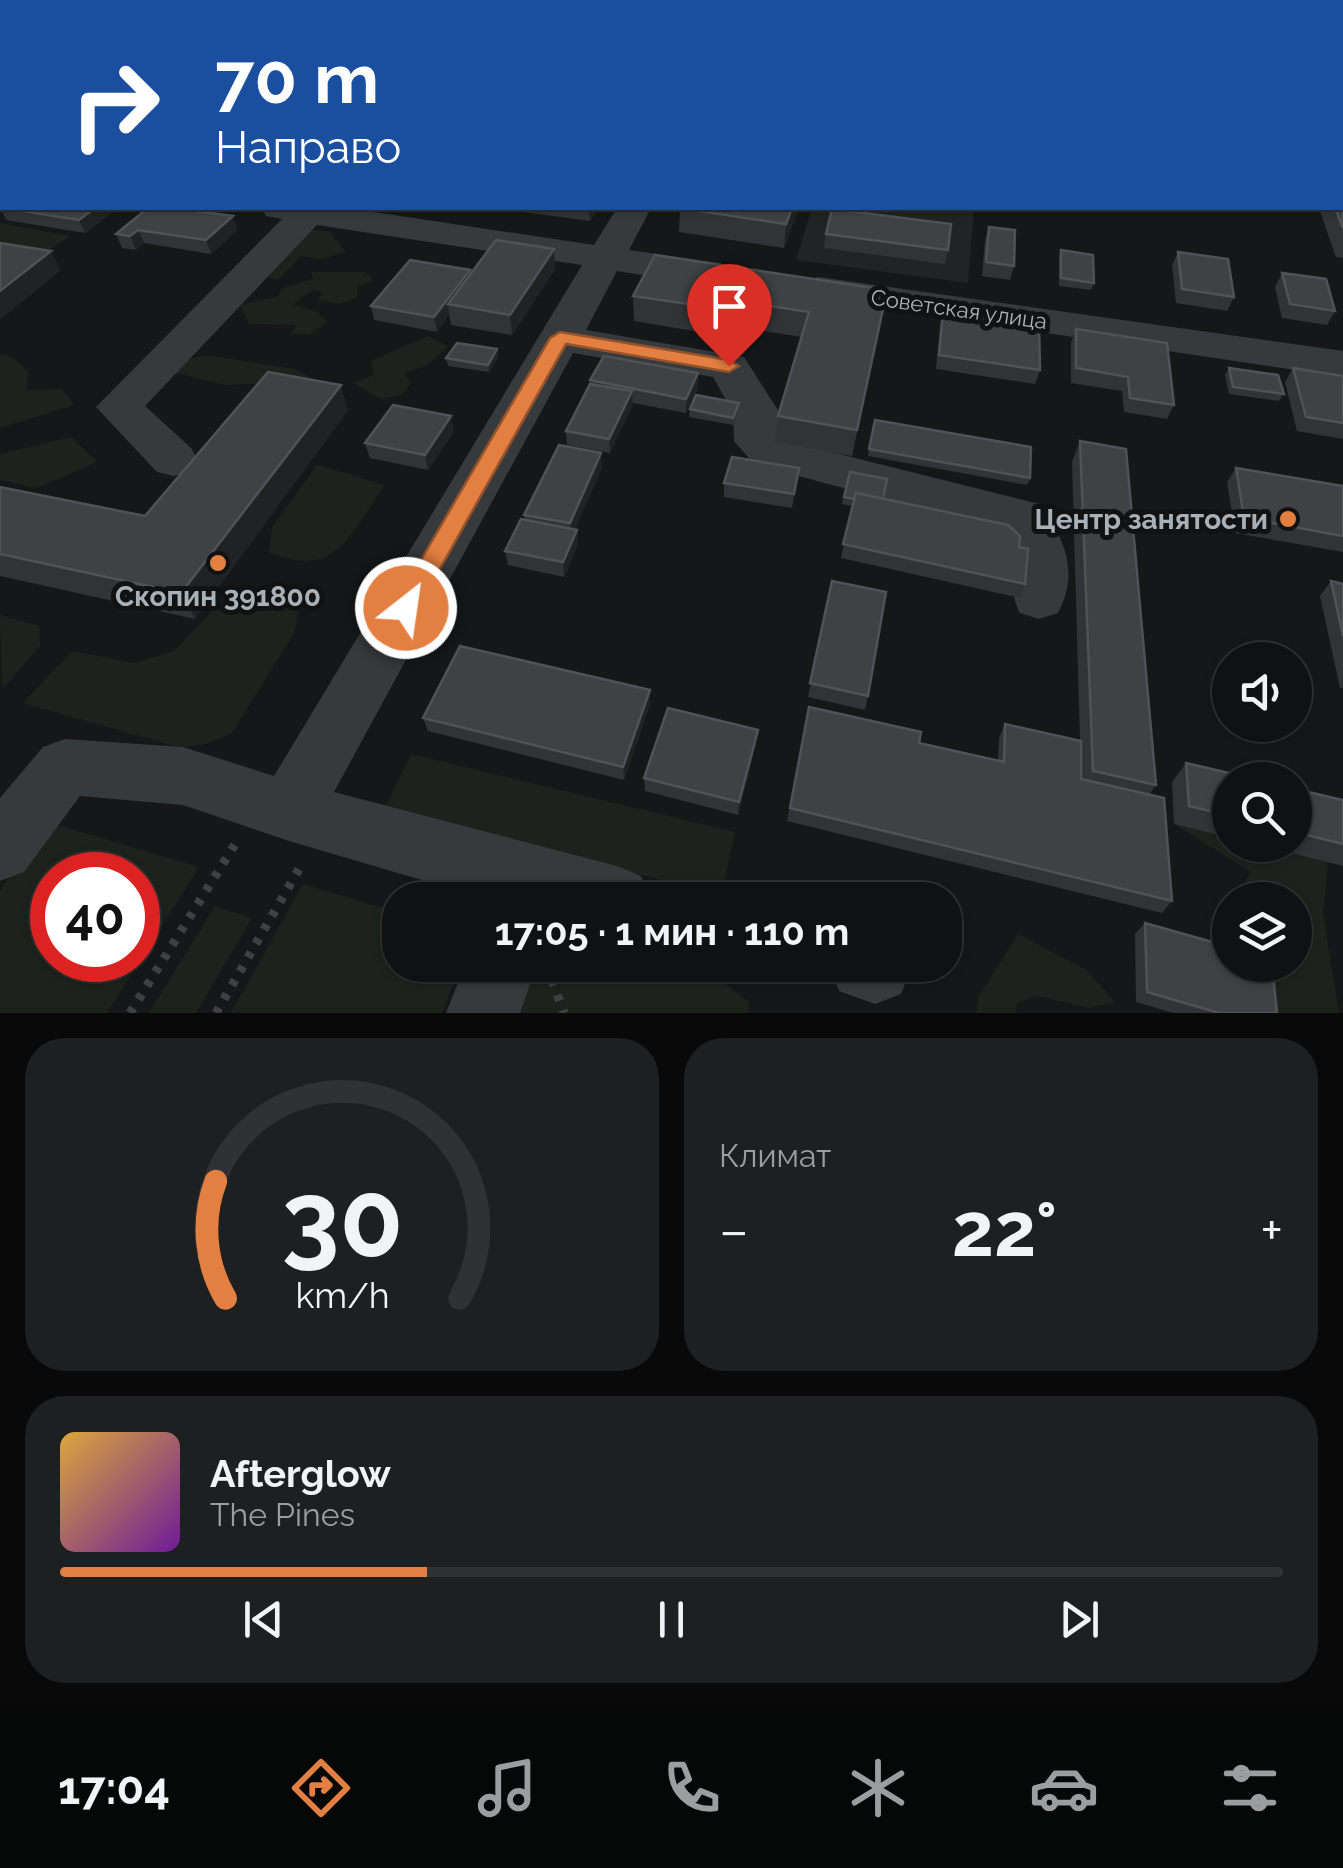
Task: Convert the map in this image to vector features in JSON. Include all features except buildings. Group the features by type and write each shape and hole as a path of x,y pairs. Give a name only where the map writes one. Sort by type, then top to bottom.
{"street":[{"path":"174,460 119,407 294,210"},
{"name":"Советская улица","path":"294,210 606,259 1343,364"},
{"path":"292,812 633,210"},
{"path":"560,338 729,366 756,412 757,441 771,453 1021,517 1040,543 1039,598"},
{"path":"0,849 65,767 183,776 507,882"},
{"path":"483,1013 495,982"}],"path":[{"path":"130,1013 292,812"},
{"path":"216,1013 292,812"},
{"path":"553,982 564,1013"}],"shaded area":[{"path":"811,210 974,210 968,283 796,260"},
{"path":"0,223 70,236 35,260 0,255"},
{"path":"313,230 329,231 346,252 321,259 301,256 278,280 267,277 290,247"},
{"path":"311,272 365,272 374,280 357,287 357,298 339,304 317,299 323,293 313,290 293,304 317,312 327,322 310,334 290,334 296,325 249,324 240,305 279,296 280,289 313,279"},
{"path":"428,336 448,347 426,366 404,373 411,383 402,395 381,399 353,383 374,375 371,361"},
{"path":"0,354 12,357 29,372 26,390 62,389 74,405 0,428"},
{"path":"206,355 295,369 317,382 226,385 175,373 180,361"},
{"path":"71,437 97,462 37,488 0,480 0,454"},
{"path":"317,465 385,485 351,535 327,556 311,561 269,552 272,527"},
{"path":"235,588 300,603 294,633 232,733 207,744 178,747 23,703 72,651 135,663 174,651"},
{"path":"0,615 39,626 40,646 2,689"},
{"path":"411,754 735,832 724,882 669,882 384,810"},
{"path":"51,823 149,852 30,852 30,982 127,982 107,1013 0,1013 0,890"},
{"path":"1174,824 1212,834 1212,848"},
{"path":"160,855 199,867 160,929"},
{"path":"1312,858 1328,862 1323,913 1339,1013 1263,1013 1258,982 1312,982 1312,882 1245,882 1251,872 1235,862 1312,862"},
{"path":"303,884 382,908 382,982 454,982 442,1013 231,1013"},
{"path":"215,906 252,918 196,1013 149,1013"},
{"path":"1018,934 1086,970 1115,1002 1089,1008 1038,996 1017,1003 1016,1013 976,1013 979,996"},
{"path":"520,982 723,982 749,1002 748,1013 506,1013"}],"place":[{"name":"Центр занятости","path":"1288,519"},
{"name":"Скопин 391800","path":"218,563"}],"route":[{"path":"406,608 560,338 729,366"}]}
